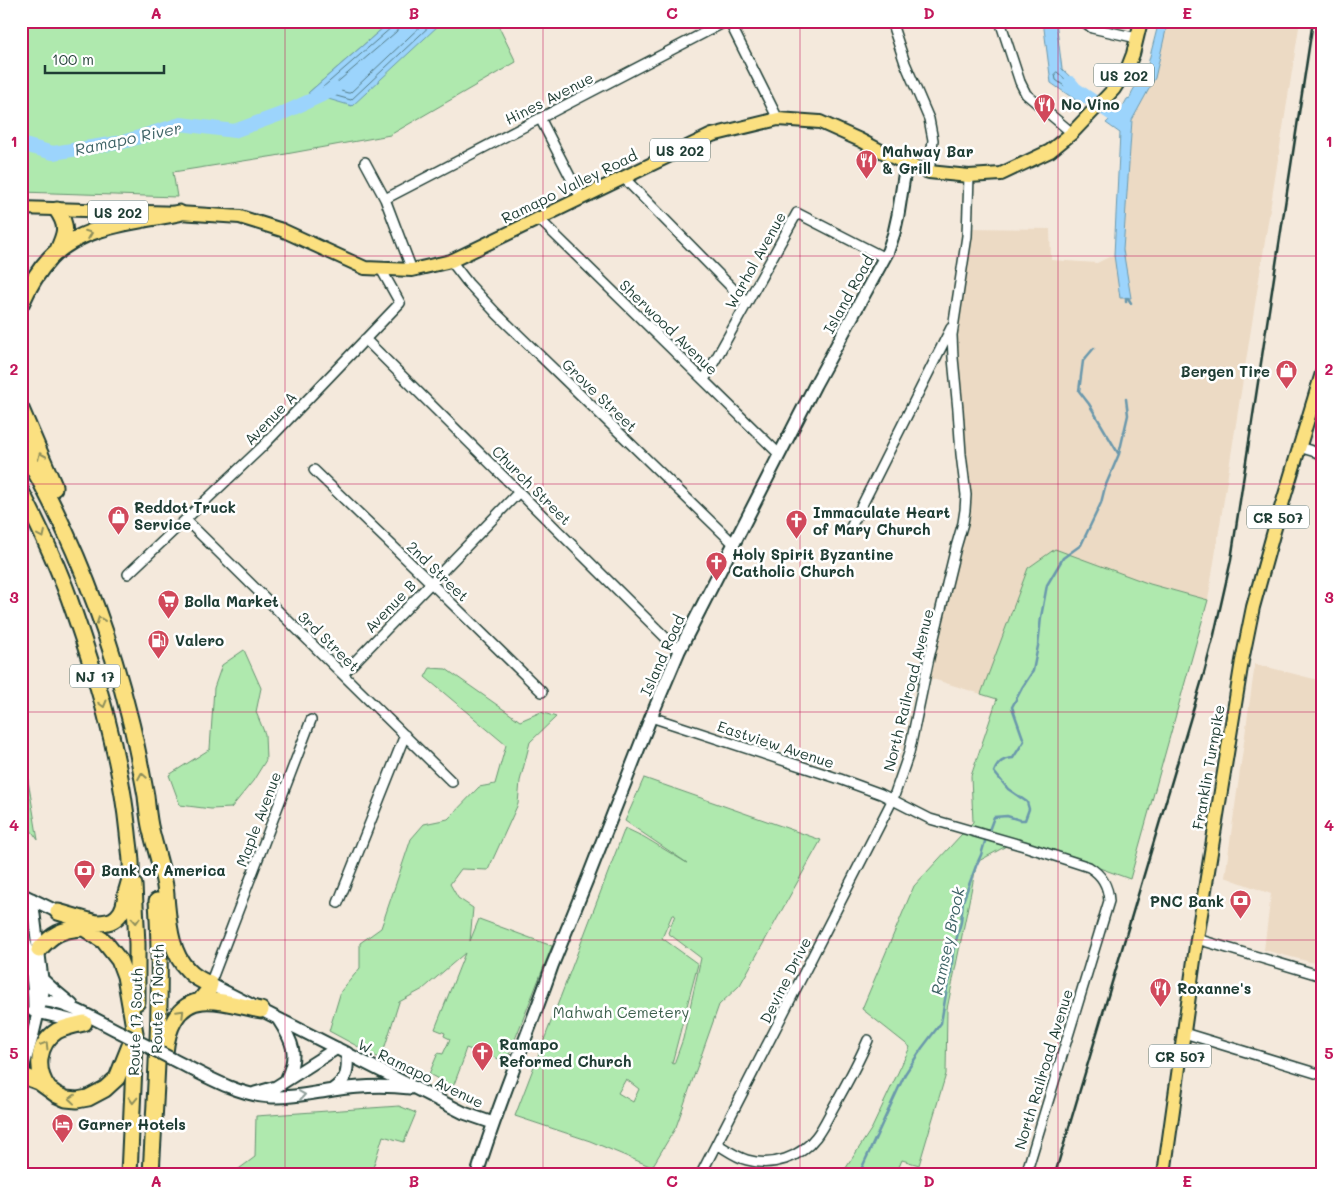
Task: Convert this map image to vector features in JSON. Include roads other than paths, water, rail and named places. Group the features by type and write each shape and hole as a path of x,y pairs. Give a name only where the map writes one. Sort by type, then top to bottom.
{"highway":[{"path":"57,210 62,217 66,231 57,252"},
{"path":"21,304 49,259 74,240 108,227 180,213"},
{"path":"21,409 54,486 52,502"},
{"name":"NJ 17","path":"21,446 52,502 83,574 105,633 129,714 138,754 149,824"},
{"name":"NJ 17","path":"21,491 60,576 96,677 122,788 131,871"},
{"path":"149,824 165,883 169,923 177,953 187,970 210,984 208,991 200,1001"},
{"name":"Route 17 North","path":"149,824 158,915 159,968 151,1174"},
{"path":"58,912 96,923 113,920 123,909 131,871"},
{"name":"Route 17 South","path":"129,1174 137,944 134,887 131,871"},
{"path":"21,1075 34,1079 61,1097 71,1100 88,1098 100,1093 117,1078 135,1033 125,976 119,960 104,941 58,912"},
{"path":"39,950 56,933 82,928"},
{"path":"152,1143 164,1083 168,1034 174,1020 181,1011 200,1001 218,1002 261,1010"},
{"path":"48,1088 42,1079 40,1069 39,1058 44,1044 58,1031 89,1021"}],"main road":[{"name":"Ramapo Valley Road","path":"21,208 180,213 240,217 282,230 365,268 412,270 451,261 712,135 778,119 820,122 906,164 929,172 969,176 1001,174 1050,151 1072,133 1114,90 1128,67 1141,21"},
{"name":"Franklin Turnpike","path":"1164,1174 1197,939 1242,661 1253,606 1266,559 1322,373"}],"street":[{"name":"Hines Avenue","path":"385,199 728,21"},
{"path":"728,21 778,119"},
{"path":"891,21 905,63 929,119 933,140 929,172"},
{"path":"1000,21 1020,82 1026,94 1072,133"},
{"path":"1083,21 1092,28 1137,38"},
{"path":"540,118 581,198"},
{"path":"365,162 385,199 412,270"},
{"name":"Island Road","path":"477,1174 500,1102 538,1008 552,966 679,651 815,385 885,258 894,234 906,164"},
{"name":"North Railroad Avenue","path":"969,176 967,236 952,335 960,446 966,495 965,510 929,658 909,753 903,774 892,799 930,819 1024,846 1089,868 1101,877 1106,884 1109,901 1026,1174"},
{"path":"624,178 746,303"},
{"name":"Warhol Avenue","path":"704,380 797,213 885,258"},
{"name":"Sherwood Avenue","path":"539,219 779,454"},
{"name":"Grove Street","path":"451,261 468,284 491,308 734,544"},
{"name":"Avenue A","path":"128,574 260,448 400,303 382,269"},
{"path":"849,531 954,321"},
{"name":"Church Street","path":"365,339 679,651"},
{"path":"1299,446 1322,454"},
{"name":"2nd Street","path":"314,470 542,692"},
{"name":"Avenue B","path":"342,674 519,492"},
{"name":"3rd Street","path":"186,520 452,782"},
{"name":"Eastview Avenue","path":"651,717 840,779 892,799"},
{"name":"Maple Avenue","path":"210,984 311,720"},
{"path":"338,903 405,735"},
{"name":"Devine Drive","path":"701,1174 892,799"},
{"path":"21,894 58,912"},
{"path":"21,1075 33,1034 37,1005 43,992 32,899"},
{"path":"21,927 31,963 37,1005"},
{"path":"1197,939 1322,976"},
{"path":"42,979 89,1021"},
{"name":"W. Ramapo Avenue","path":"210,984 470,1116 493,1123"},
{"path":"37,1005 120,1032 231,1088 254,1094 279,1098 332,1090 380,1086 398,1086 419,1090"},
{"path":"277,1018 288,1036 294,1051 292,1067 286,1081"},
{"path":"1184,1033 1322,1075"},
{"path":"717,1144 737,1156 761,1162 782,1160 801,1152 818,1134 852,1074 868,1040"},
{"path":"254,1094 270,1089 342,1051 348,1067 346,1075 339,1085 332,1090"}],"water":[{"path":"391,21 445,21 352,106 308,93"},
{"path":"1043,21 1056,21 1062,69 1086,92 1077,101 1051,83"},
{"path":"1159,21 1168,21 1155,78 1132,120 1123,250 1131,298 1120,298 1114,255 1120,133 1106,123 1130,98 1148,64"}],"waterway":[{"path":"1070,83 1075,89 1121,120 1127,112"},
{"name":"Ramapo River","path":"21,144 53,153 123,142 181,124 234,131 281,114 335,88"},
{"name":"Ramsey Brook","path":"1128,298 1131,303"},
{"path":"1094,348 1083,361 1079,391 1089,404 1118,453"},
{"name":"Ramsey Brook","path":"988,833 994,817 1007,816 1025,820 1029,809 1027,802 1008,789 994,772 1001,762 1013,758 1024,741 1012,707 1033,671 1047,585 1063,558 1081,545 1101,503 1105,487 1119,454 1128,415 1126,399"},
{"name":"Ramsey Brook","path":"859,1174 905,1074 941,1023 951,975 953,952 961,922 963,901 986,838"}],"railway":[{"path":"1055,1174 1204,673 1231,560 1313,21"}],"place":[{"name":"No Vino","path":"1045,123"},
{"name":"Mahway Bar & Grill","path":"866,179"},
{"name":"Bergen Tire","path":"1286,390"},
{"name":"Reddot Truck Service","path":"118,535"},
{"name":"Immaculate Heart of Mary Church","path":"797,540"},
{"name":"Holy Spirit Byzantine Catholic Church","path":"716,582"},
{"name":"Bolla Market","path":"168,620"},
{"name":"Valero","path":"159,659"},
{"name":"Bank of America","path":"85,889"},
{"name":"PNC Bank","path":"1240,920"},
{"name":"Roxanne's","path":"1161,1007"},
{"name":"Ramapo Reformed Church","path":"483,1072"},
{"name":"Garner Hotels","path":"62,1143"}],"park label":[{"name":"Mahwah Cemetery","path":"621,1012"}]}
